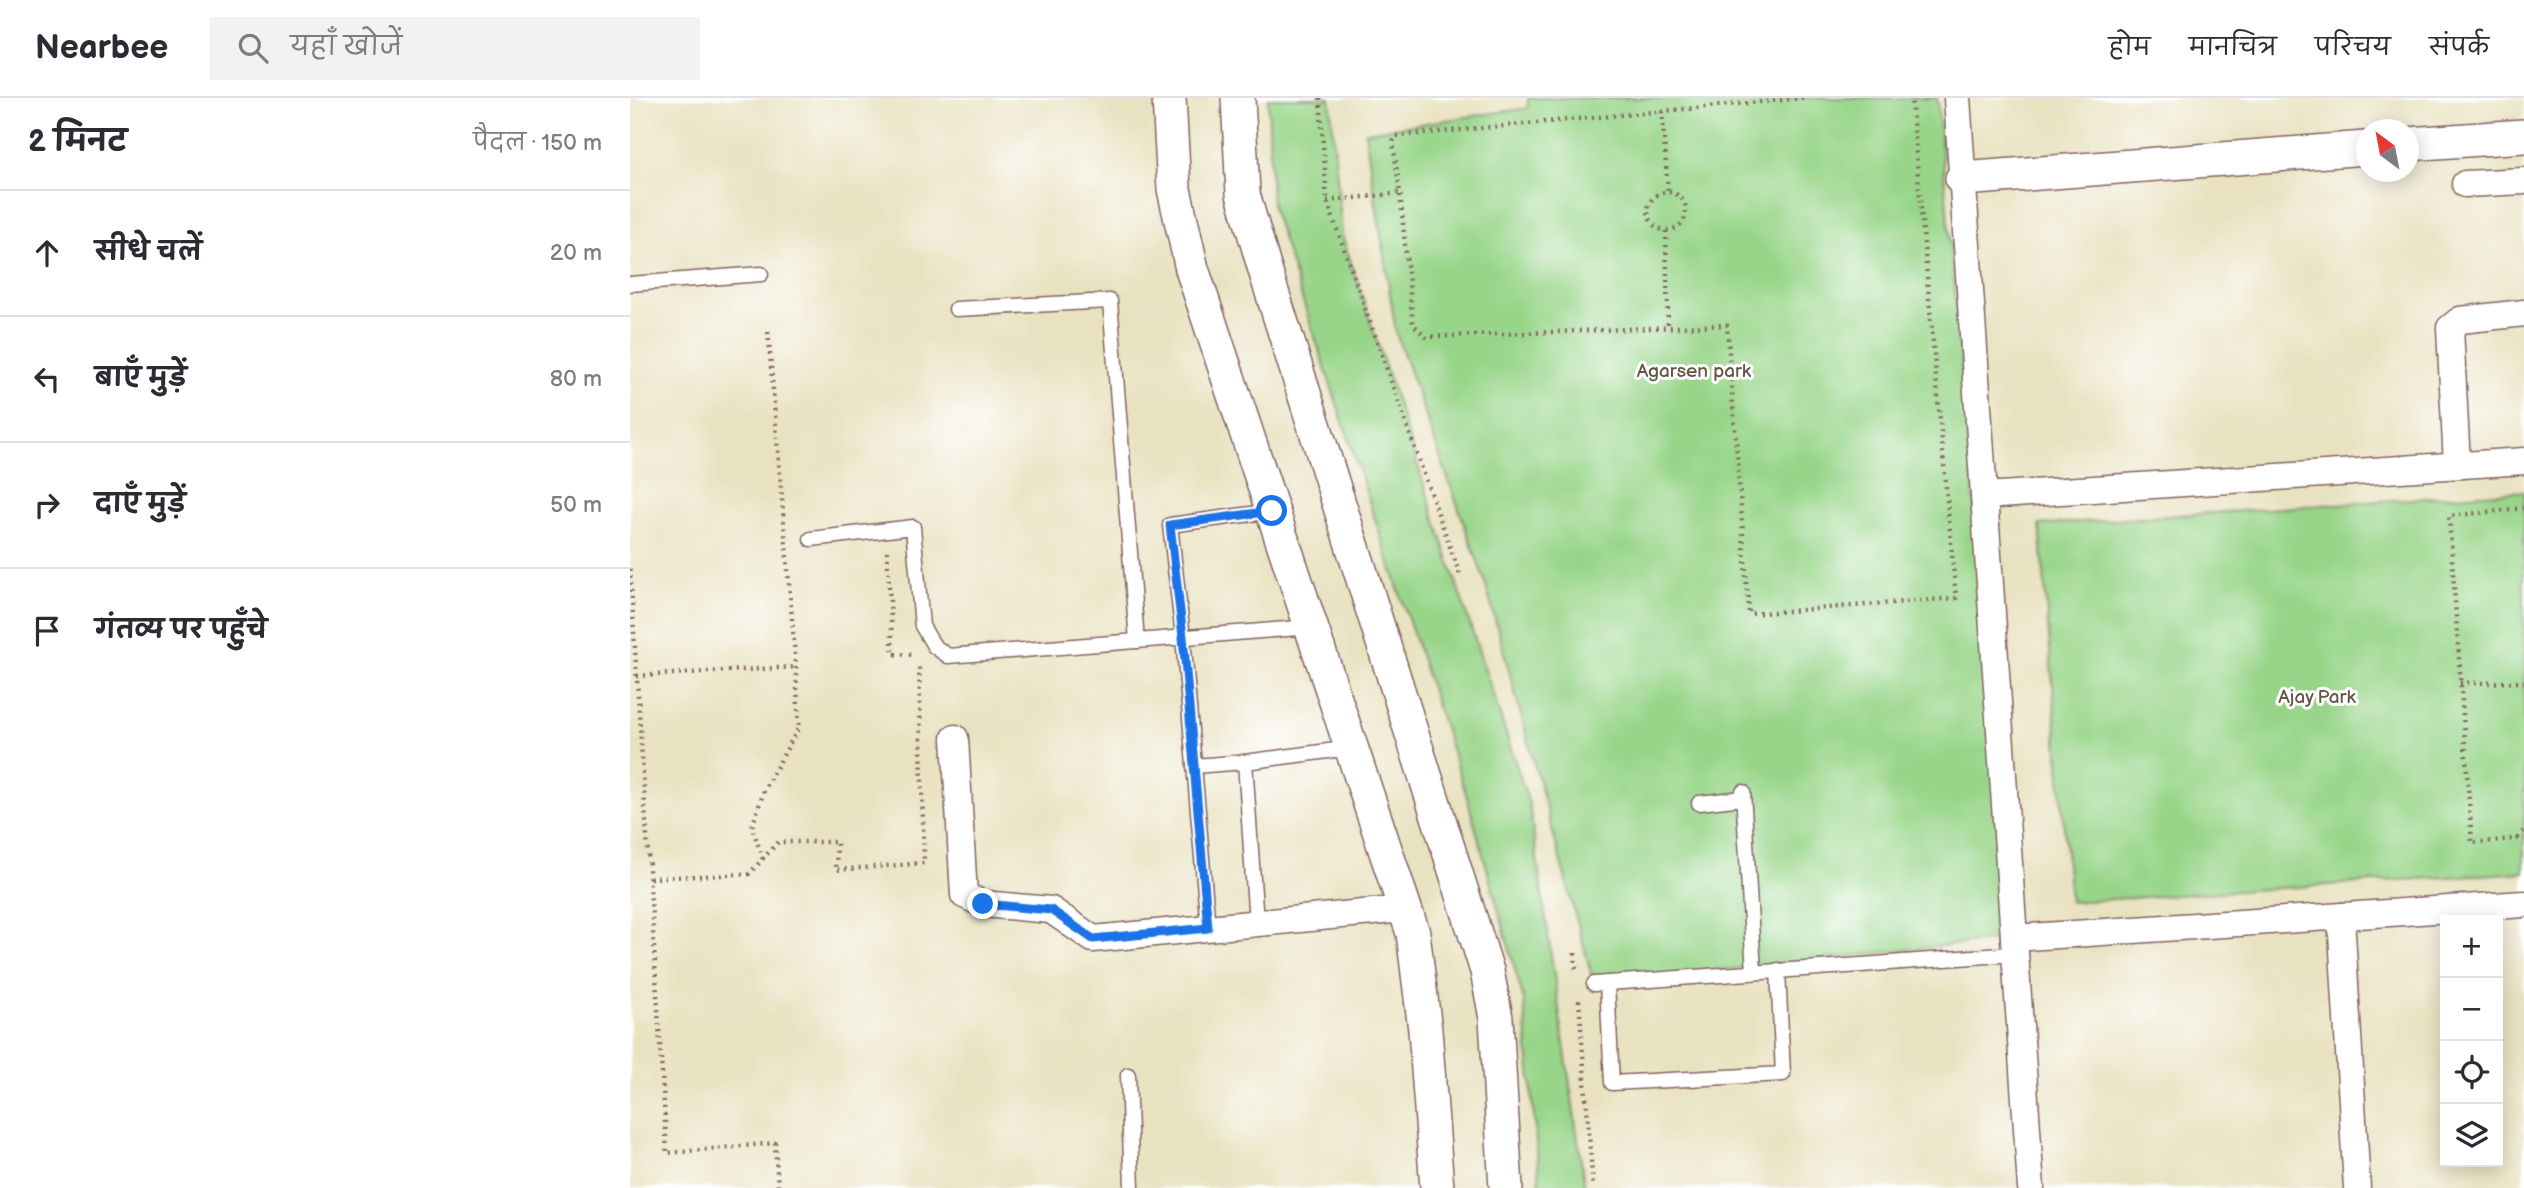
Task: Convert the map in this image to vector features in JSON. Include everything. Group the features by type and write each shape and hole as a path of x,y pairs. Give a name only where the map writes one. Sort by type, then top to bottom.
{"street":[{"path":"1169,98 1174,189 1192,269 1413,933 1425,1030 1437,1188"},
{"path":"1238,98 1247,207 1488,971 1496,1018 1506,1188"},
{"path":"1957,98 2031,1188"},
{"path":"2419,144 2524,136"},
{"path":"1962,179 2356,149"},
{"path":"2465,184 2524,181"},
{"path":"2457,465 2450,328 2460,320 2524,313"},
{"path":"1984,496 2524,461"},
{"path":"955,738 964,895 983,904 1051,910 1093,939 1404,909"},
{"path":"2015,946 2342,916 2524,904"},
{"path":"2342,916 2357,1188"}],"lane":[{"path":"630,284 761,274"},
{"path":"956,309 1110,301 1138,641"},
{"path":"1208,928 1183,637 1170,525 1272,511"},
{"path":"811,539 913,527 922,626 934,646 948,656 1311,627"},
{"path":"1194,766 1351,748"},
{"path":"1245,762 1256,923"},
{"path":"1699,803 1743,795 1754,972"},
{"path":"1778,970 1783,1074 1612,1083 1600,983 1778,970 2015,946"},
{"path":"1128,1075 1132,1188"}],"path":[{"path":"1320,98 1327,201 1460,575"},
{"path":"1803,98 1396,136 1393,142 1401,193 1413,324 1426,338 1727,326 1749,614 1956,598 1911,98"},
{"path":"1662,111 1668,192"},
{"path":"1668,192 1683,199 1687,212 1682,223 1673,230 1655,226 1648,210 1653,198 1668,192"},
{"path":"1327,201 1401,193"},
{"path":"1666,230 1668,328"},
{"path":"763,859 752,827 765,788 799,727 768,330"},
{"path":"2524,509 2449,516 2472,843 2521,839 2524,830"},
{"path":"650,878 749,874 778,842 837,842 836,870 924,863 919,655 893,654 886,530"},
{"path":"630,569 667,1153 775,1143 778,1188"},
{"path":"637,676 796,667"},
{"path":"2460,683 2524,682"},
{"path":"1575,953 1577,981"},
{"path":"1578,995 1593,1188"}],"green space":[{"path":"1268,98 1330,98 1342,235 1529,804 1585,1188 1540,1188 1524,1001 1467,797 1272,207"},
{"name":"Agarsen park","path":"1528,98 1937,98 2014,938 1594,984 1485,582 1396,333 1365,132 1528,108"},
{"name":"Ajay Park","path":"2524,491 2524,872 2070,902 2040,525"}],"route":[{"path":"983,904 1051,910 1093,939 1208,928 1183,637 1170,525 1272,511"}]}
